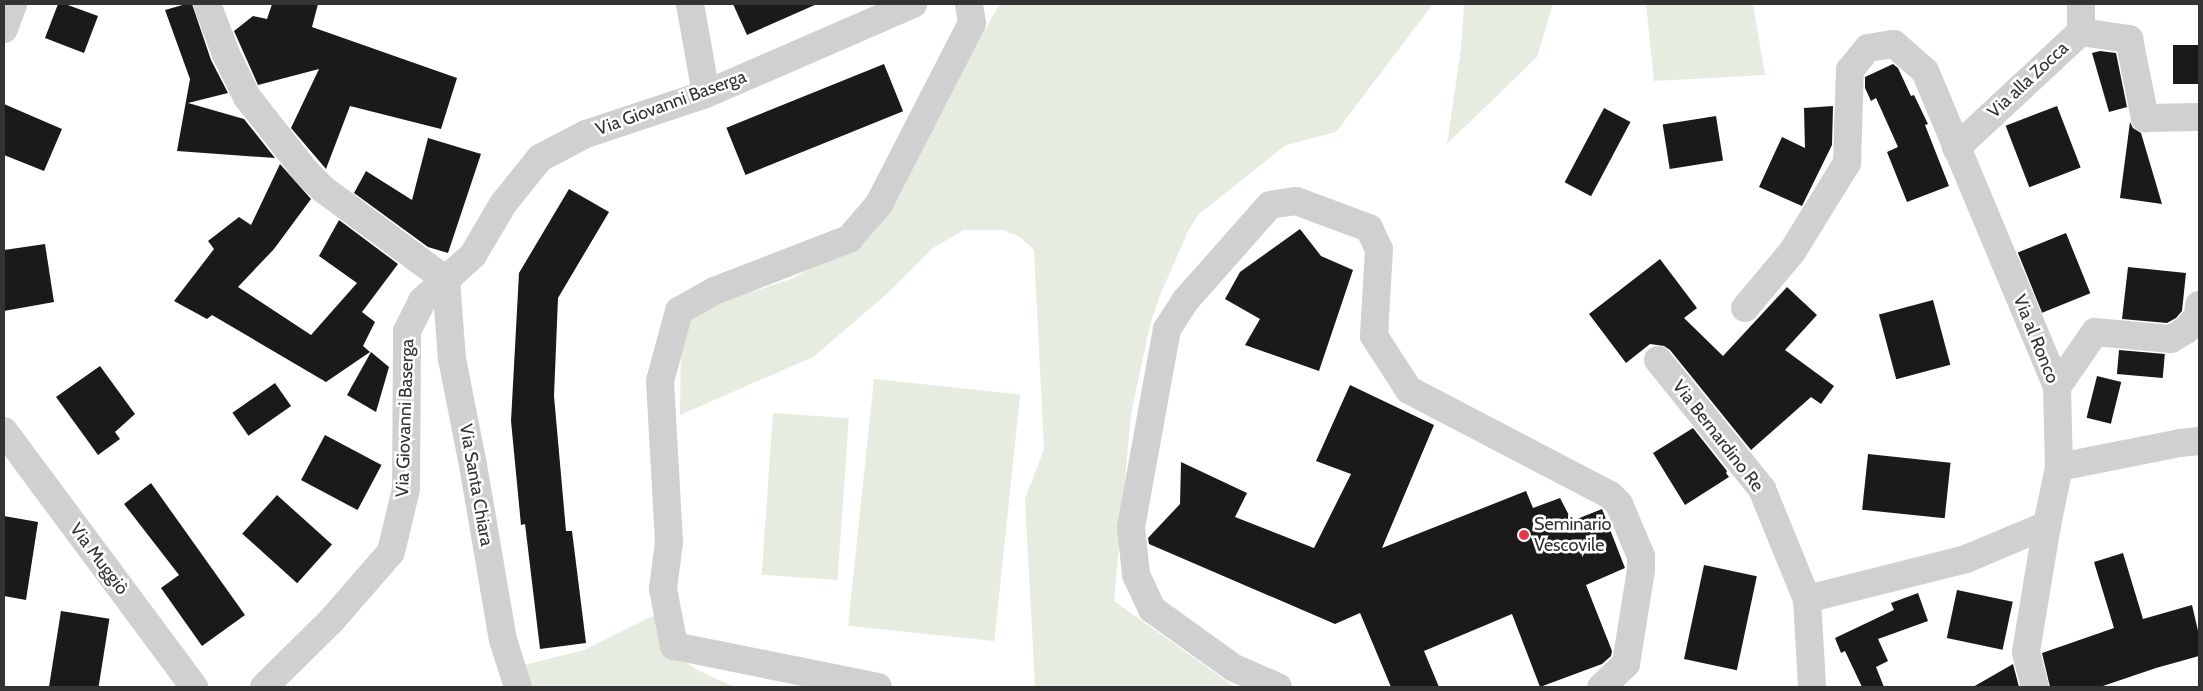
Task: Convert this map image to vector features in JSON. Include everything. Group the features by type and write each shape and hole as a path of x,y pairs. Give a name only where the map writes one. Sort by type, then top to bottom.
{"street":[{"path":"4,29 13,4"},
{"path":"207,4 226,54 247,97 306,172 322,189 446,280"},
{"path":"690,4 706,94"},
{"name":"Via Giovanni Baserga","path":"264,687 331,621 391,552 406,489 407,331 422,301 473,255 503,204 540,158 586,134 706,94 913,4"},
{"path":"878,687 674,646 663,589 669,542 660,381 679,311 714,290 848,239 879,204 972,23 968,4"},
{"name":"Via alla Zocca","path":"1956,148 2081,32 2081,4"},
{"path":"2081,32 2129,40 2144,118 2199,117"},
{"name":"Via al Ronco","path":"1745,308 1792,252 1847,163 1850,70 1868,48 1894,44 1924,71 2057,387 2059,467 2047,525 2026,652 2035,687"},
{"path":"1278,687 1234,668 1152,608 1136,574 1131,527 1167,330 1186,301 1270,205 1296,202 1369,228 1379,249 1374,336 1409,390 1610,496 1619,504 1641,556 1641,570 1626,664 1605,685"},
{"name":"Via Santa Chiara","path":"446,280 452,358 474,465 503,640 518,687"},
{"path":"2057,387 2095,332 2171,339 2186,330 2198,316 2199,305"},
{"name":"Via Bernardino Re","path":"1658,360 1762,489 1807,599 1812,687"},
{"path":"2059,467 2180,443 2199,441"},
{"name":"Via Muggiò","path":"8,444 194,687"},
{"path":"1807,599 1966,559 2047,525"}],"shaded area":[{"path":"1000,4 1433,4 1336,132 1286,145 1199,214 1188,231 1159,298 1150,325 1131,414 1114,601 1235,687 1035,687 1025,499 1044,449 1034,250 1020,237 1003,230 964,230 933,248 889,292 813,357 680,415 681,337 697,311 722,298 755,291 791,279 847,250 875,217"},
{"path":"1464,4 1553,4 1537,57 1447,144 1461,49"},
{"path":"1646,4 1753,4 1765,75 1654,81"},
{"path":"874,379 1020,394 994,641 848,626"},
{"path":"773,413 849,418 838,580 762,575"},
{"path":"657,614 682,660 697,670 735,687 534,687 522,672 520,666 584,650"}],"building":[{"path":"58,4 65,4 98,16 84,53 45,38"},
{"path":"192,4 211,60 228,93 188,103 244,119 275,158 177,151 190,79 165,10"},
{"path":"272,4 318,4 312,27 457,78 441,129 350,106 326,169 291,128 319,69 258,85 234,31 253,16 267,19"},
{"path":"733,4 817,4 747,35"},
{"path":"2173,45 2199,45 2199,84 2173,84"},
{"path":"2100,51 2116,53 2127,107 2109,112 2092,53"},
{"path":"884,64 903,111 745,175 726,128"},
{"path":"1893,64 1898,68 1911,96 1914,95 1928,124 1925,125 1949,186 1907,202 1887,152 1898,147 1876,98 1871,101 1865,88 1865,77"},
{"path":"4,104 62,129 44,171 4,155"},
{"path":"1833,106 1832,145 1802,206 1759,187 1782,137 1805,148 1804,108"},
{"path":"2057,106 2081,168 2029,187 2006,126"},
{"path":"1604,108 1630,122 1591,196 1565,182"},
{"path":"1716,116 1723,160 1670,169 1663,124"},
{"path":"2130,122 2133,128 2141,133 2162,204 2120,198"},
{"path":"428,138 481,154 448,253 428,247 354,193 366,171 412,200"},
{"path":"280,164 311,199 274,249 238,287 311,335 357,283 319,256 339,220 398,264 362,312 375,322 363,346 370,352 326,382 212,315 207,319 174,301 214,249 208,241 239,217 251,225"},
{"path":"569,189 609,212 558,298 554,396 566,531 572,531 586,643 540,649 525,524 521,525 511,421 519,273"},
{"path":"1300,229 1321,256 1353,270 1319,371 1245,345 1260,319 1225,299 1240,272"},
{"path":"2066,233 2090,293 2042,313 2018,252"},
{"path":"45,244 54,302 4,311 4,250"},
{"path":"1660,259 1697,308 1684,318 1723,356 1787,287 1817,315 1785,350 1834,386 1821,404 1811,397 1751,450 1670,350 1664,346 1650,344 1626,363 1589,314"},
{"path":"2128,267 2186,273 2182,311 2176,318 2167,323 2122,319"},
{"path":"1933,300 1950,365 1896,379 1879,314"},
{"path":"2119,350 2165,354 2163,378 2117,374"},
{"path":"371,352 389,367 376,412 347,395"},
{"path":"100,366 135,414 115,432 120,439 98,455 56,397"},
{"path":"2097,376 2121,382 2111,424 2087,418"},
{"path":"275,383 291,406 248,436 232,413"},
{"name":"Seminario Vescovile","path":"1350,385 1434,425 1382,548 1526,491 1533,508 1560,498 1572,521 1602,509 1625,568 1586,585 1612,651 1611,656 1602,664 1540,687 1512,614 1424,651 1439,687 1391,687 1360,613 1335,624 1149,544 1148,538 1180,504 1181,462 1247,493 1235,517 1314,548 1351,474 1316,461"},
{"path":"1693,428 1727,471 1726,473 1729,477 1685,505 1653,453"},
{"path":"325,435 382,465 358,510 301,480"},
{"path":"1868,454 1951,463 1945,518 1862,510"},
{"path":"151,483 245,615 202,646 161,588 179,575 124,504"},
{"path":"277,495 332,545 297,583 242,534"},
{"path":"4,516 38,522 26,600 4,596"},
{"path":"2123,553 2143,619 2192,605 2199,635 2199,656 2100,687 2050,687 2042,653 2114,628 2094,562"},
{"path":"1704,565 1757,576 1737,670 1684,659"},
{"path":"1957,590 2013,602 2003,650 1947,638"},
{"path":"1918,593 1928,621 1878,639 1888,661 1876,667 1884,687 1862,687 1845,651 1841,653 1835,638 1894,610 1891,603"},
{"path":"61,611 109,619 99,687 49,687"},
{"path":"2013,664 2019,687 1973,687"}],"place":[{"name":"Seminario Vescovile","path":"1524,535"}]}
